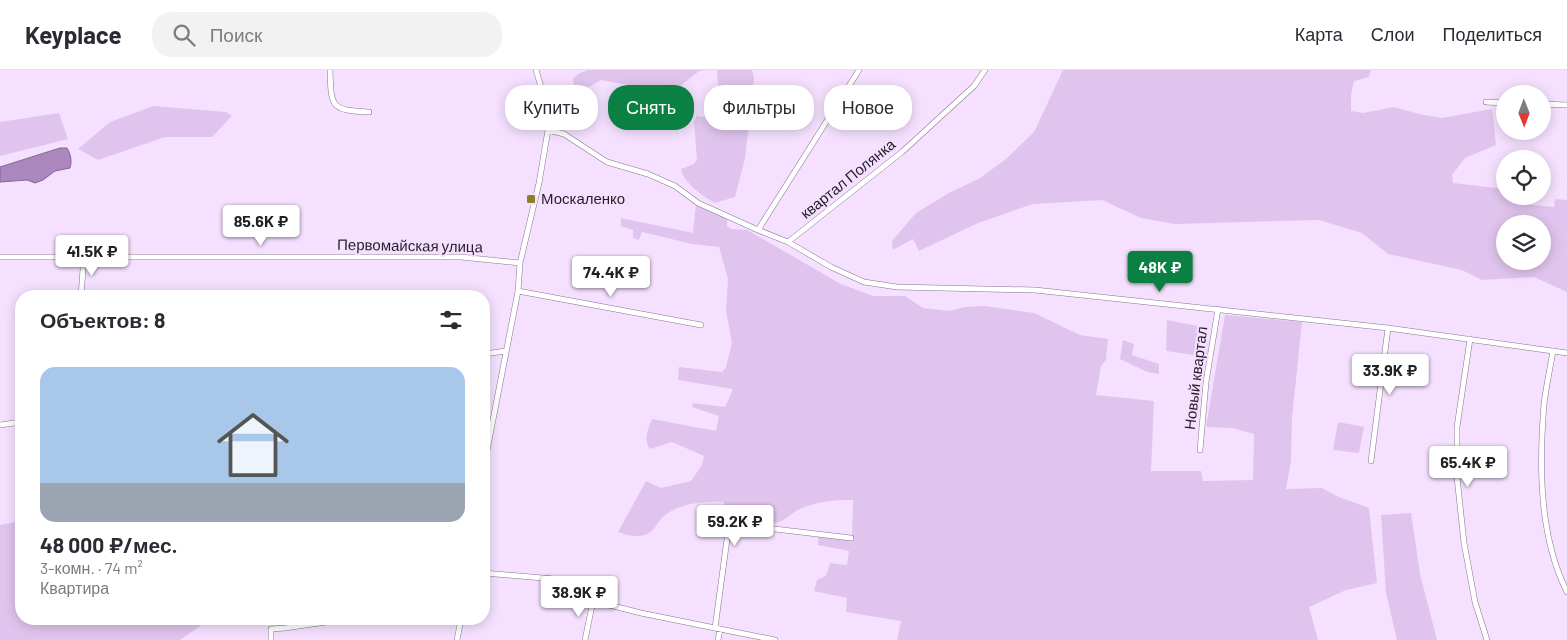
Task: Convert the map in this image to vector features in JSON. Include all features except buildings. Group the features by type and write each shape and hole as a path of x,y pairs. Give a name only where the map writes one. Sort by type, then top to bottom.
{"street":[{"path":"330,70 332,98 339,108 346,111 369,112"},
{"path":"536,70 540,85"},
{"name":"квартал Полянка","path":"758,230 859,70"},
{"name":"квартал Полянка","path":"788,242 902,152 974,86 985,70"},
{"path":"1486,102 1496,103"},
{"path":"1551,104 1567,105"},
{"path":"490,435 518,291 520,263 539,183 548,130 564,134 606,162 648,174 675,186 698,203 788,242 808,255 850,276 864,282 882,286 1035,290 1388,328 1567,353"},
{"path":"81,290 84,256"},
{"name":"Первомайская улица","path":"0,257 461,257 520,263"},
{"path":"518,291 700,325"},
{"name":"Новый квартал","path":"1200,450 1206,382 1218,309"},
{"path":"1371,461 1388,328"},
{"path":"1470,339 1457,427 1457,477 1464,543 1476,602 1488,640"},
{"path":"490,353 506,351"},
{"path":"1553,351 1544,403 1542,488 1549,544 1558,574 1567,592"},
{"path":"0,425 15,423"},
{"path":"718,640 727,536 730,529 741,525 851,538"},
{"path":"490,574 554,579 562,581 593,601 641,613 775,640"},
{"path":"585,640 593,601"},
{"path":"271,640 271,628 306,625"},
{"path":"457,640 459,625"}],"shaded area":[{"path":"588,70 708,70 699,71 682,85 629,85 601,80 592,85 574,85 573,79 578,74"},
{"path":"717,70 752,70 753,85 718,85"},
{"path":"1063,70 1371,70 1369,77 1354,81 1351,95 1351,111 1363,113 1394,107 1442,118 1492,109 1496,145 1465,158 1452,175 1453,183 1496,188 1496,205 1554,207 1555,199 1567,200 1567,292 1534,277 1482,280 1462,270 1388,254 1362,233 1319,220 1175,224 1141,218 1102,200 1033,204 978,223 919,251 913,239 893,250 892,241 916,213 949,193 980,178 1006,159 1034,132"},
{"path":"153,106 226,112 232,116 212,137 165,137 98,160 78,149 110,122"},
{"path":"59,113 68,139 0,156 0,122"},
{"path":"697,116 704,117 704,130 748,130 745,159 735,197 715,203 699,193 683,174 681,169 694,164 697,160 694,121"},
{"path":"60,148 67,148 68,150 71,158 70,168 55,171 43,180 35,183 27,180 0,182 0,167"},
{"path":"696,204 727,219 727,226 731,229 747,230 841,284 873,296 905,296 923,308 950,311 965,307 985,306 1034,313 1080,335 1108,339 1106,360 1101,366 1096,395 1154,401 1151,471 1201,471 1203,481 1253,480 1254,434 1232,428 1206,427 1225,315 1302,322 1292,418 1291,461 1286,489 1322,488 1339,497 1369,508 1377,583 1346,590 1309,607 1318,640 897,640 901,621 846,612 847,598 814,591 817,580 826,576 830,563 847,565 849,551 818,545 818,536 852,539 853,500 813,504 800,509 784,520 769,524 767,515 757,516 753,524 741,522 726,524 724,502 700,503 677,508 670,512 648,534 631,536 618,532 646,481 661,488 691,481 702,465 704,456 672,442 650,449 647,438 652,419 716,431 719,416 692,407 693,403 725,407 733,389 678,380 679,367 722,372 726,367 732,343 726,311 728,279 719,247 692,244 642,232 639,240 633,238 633,230 621,226 621,218 693,233"},
{"path":"1167,320 1208,328 1207,357 1166,351"},
{"path":"1123,340 1134,344 1132,355 1159,364 1159,374 1147,372 1120,359"},
{"path":"1338,422 1364,427 1359,453 1333,450"},
{"path":"1411,513 1420,574 1437,640 1397,640 1386,593 1381,515"},
{"path":"15,522 15,625 202,625 180,640 0,640 0,525"}],"place":[{"name":"Москаленко","path":"531,199"}]}
